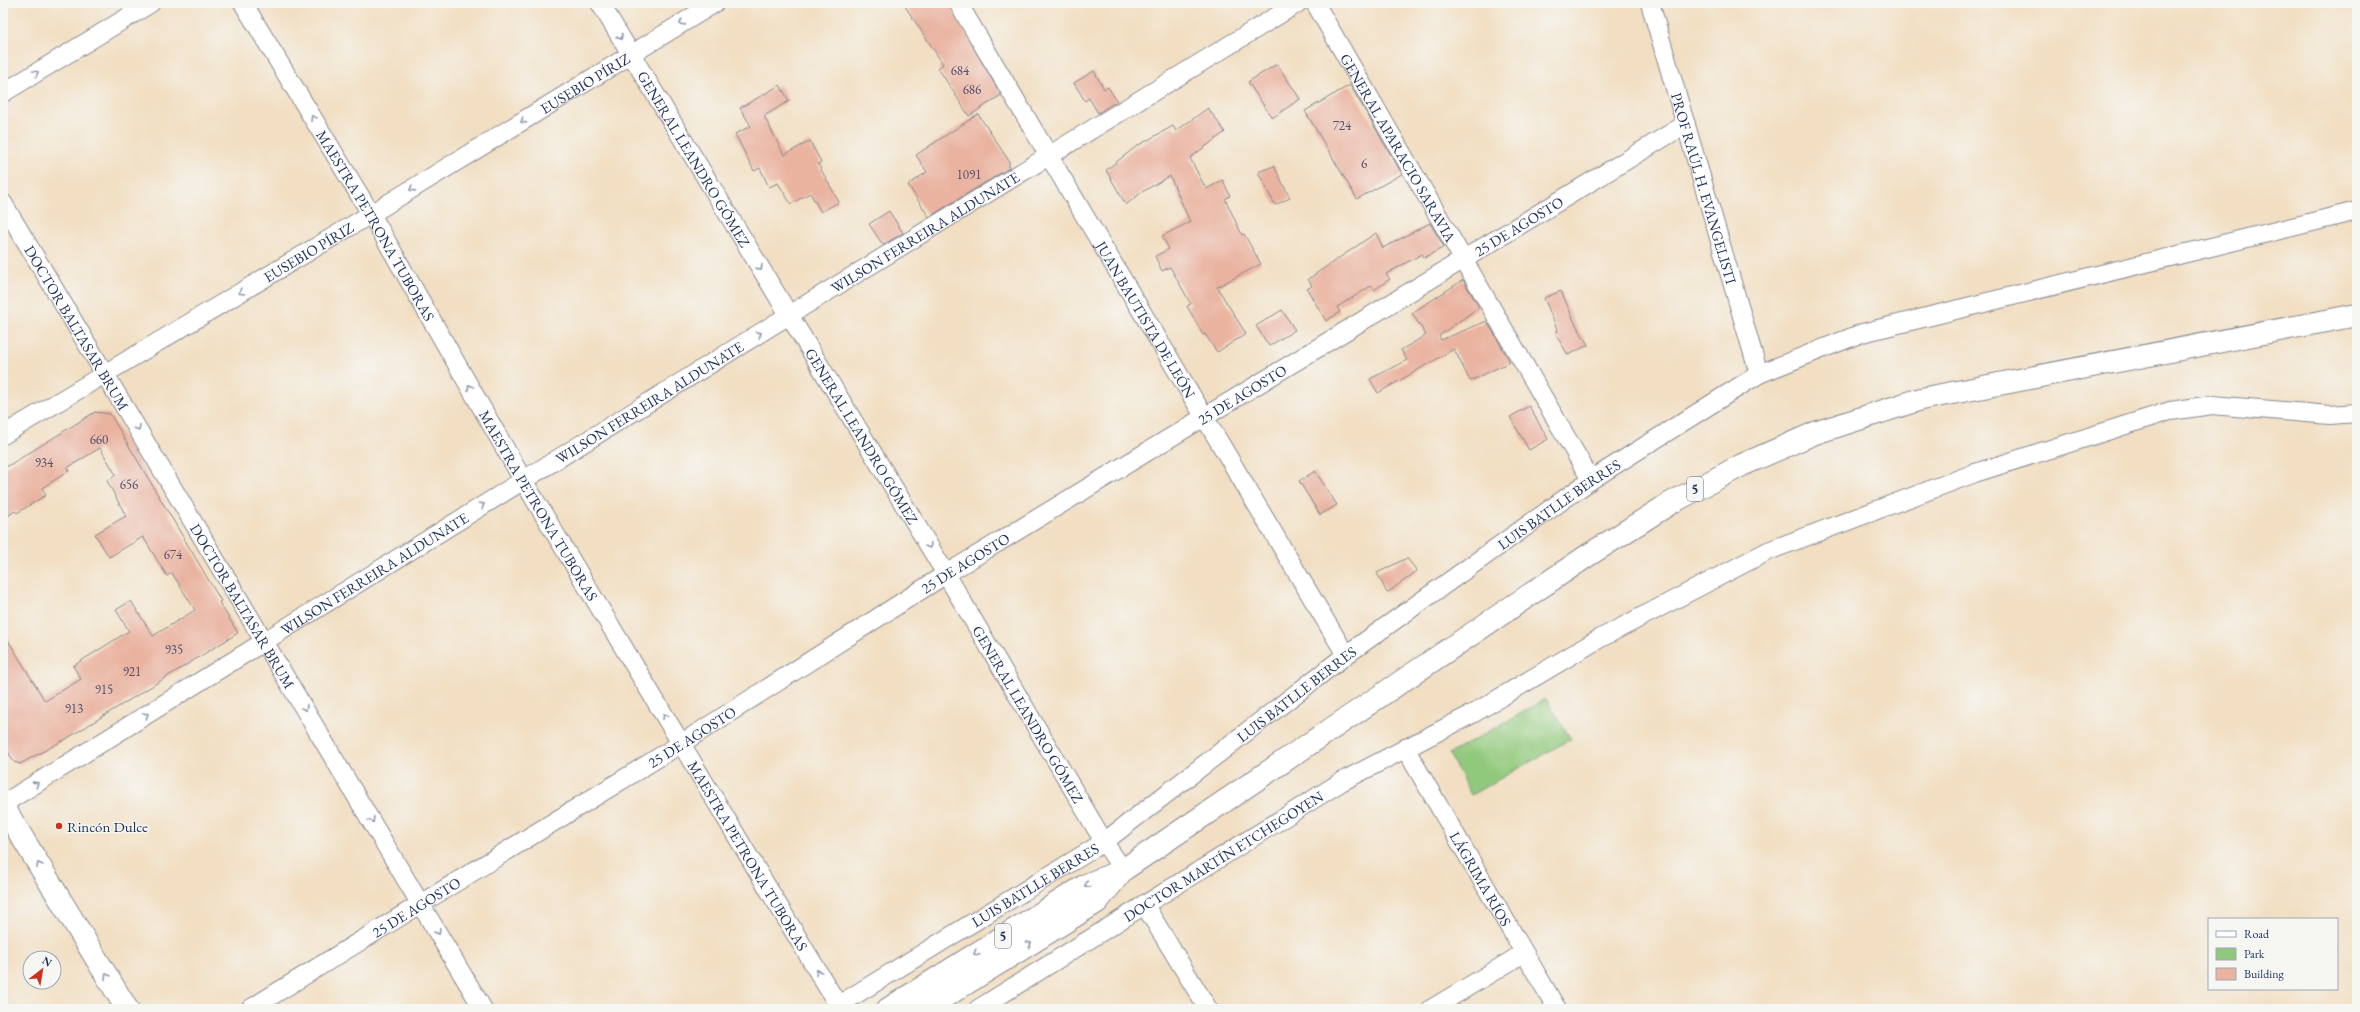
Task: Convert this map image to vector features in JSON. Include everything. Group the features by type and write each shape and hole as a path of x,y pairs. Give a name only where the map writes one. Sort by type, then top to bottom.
{"main road":[{"name":"5","path":"888,1009 1086,885 1123,870 1587,556 1669,504 1742,465 1843,423 1921,399 2357,315"},
{"path":"3,805 127,1009"},
{"name":"5","path":"924,1009 1097,902 1123,870"}],"street":[{"path":"3,93 151,3"},
{"name":"MAESTRA PETRONA TUBORAS","path":"243,3 371,214 523,480 682,743 835,1007"},
{"name":"GENERAL LEANDRO GÓMEZ","path":"600,3 630,55 946,574 1104,842 1123,870"},
{"name":"EUSEBIO PÍRIZ","path":"3,436 371,214 715,3"},
{"name":"JUAN BAUTISTA DE LEÓN","path":"958,3 1346,655"},
{"name":"WILSON FERREIRA ALDUNATE","path":"3,805 789,315 1050,157 1298,3"},
{"name":"GENERAL APARACIO SARAVIA","path":"1315,3 1591,480"},
{"name":"PROF RAÚL H. EVANGELISTI","path":"1650,3 1759,374"},
{"name":"25 DE AGOSTO","path":"250,1009 682,743 946,574 1686,124"},
{"name":"DOCTOR BALTASAR BRUM","path":"3,203 483,1009"},
{"name":"LUIS BATLLE BERRES","path":"835,1007 1104,842 1346,655 1591,480 1759,374 1862,333 2357,211"},
{"name":"DOCTOR MARTÍN ETCHEGOYEN","path":"978,1009 1341,782 1474,713 1597,640 1768,551 1975,473 2177,410 2212,405 2330,415 2357,413"},
{"name":"LÁGRIMA RÍOS","path":"1405,748 1557,1009"},
{"path":"1144,904 1208,1009"},
{"path":"1431,1009 1524,953"}],"green space":[{"path":"1546,699 1571,739 1471,795 1449,754"}],"building":[{"path":"903,3 948,3 1001,95 969,116 938,68 943,64"},
{"path":"1277,64 1300,99 1272,118 1248,82"},
{"path":"1094,71 1104,89 1108,87 1117,101 1098,113 1089,98 1085,101 1074,83"},
{"path":"780,85 789,101 764,116 784,155 810,141 821,162 818,164 839,202 821,212 810,193 791,204 778,183 769,187 760,168 754,171 735,134 751,126 740,108"},
{"path":"1350,85 1402,174 1357,199 1305,111"},
{"path":"1208,108 1225,132 1190,158 1206,189 1223,180 1230,196 1225,199 1242,235 1244,234 1261,264 1217,287 1246,334 1217,352 1205,334 1203,335 1187,306 1191,304 1170,267 1162,271 1155,256 1169,249 1162,236 1190,222 1170,176 1142,192 1126,205 1106,170 1137,146 1173,126 1176,131"},
{"path":"978,114 1009,161 1009,168 929,217 908,185 927,172 916,155"},
{"path":"1274,166 1290,198 1275,205 1258,172"},
{"path":"889,211 903,233 883,245 869,224"},
{"path":"1430,223 1444,247 1424,258 1422,254 1386,274 1390,279 1374,290 1371,286 1337,307 1340,312 1326,321 1307,289 1312,286 1308,279 1376,233 1383,248"},
{"path":"1463,280 1479,307 1439,336 1441,340 1487,321 1510,362 1470,381 1454,349 1378,393 1370,379 1407,360 1401,350 1426,335 1412,313"},
{"path":"1561,291 1574,321 1588,345 1568,355 1555,333 1558,331 1544,298"},
{"path":"1282,310 1295,330 1269,346 1256,326"},
{"path":"1529,406 1548,439 1529,450 1510,417"},
{"path":"95,412 110,414 221,601 219,602 238,633 66,739 20,764 14,762 3,742 3,632 45,701 81,679 73,666 129,631 116,610 131,601 153,636 195,610 172,573 167,576 143,537 109,557 95,534 126,516 107,481 116,475 100,448 67,468 69,471 42,488 46,495 17,513 15,511 3,519 3,469"},
{"path":"1315,471 1337,505 1320,515 1299,481"},
{"path":"1407,558 1417,571 1387,593 1377,573"}],"place":[{"name":"Rincón Dulce","path":"59,826"}]}
